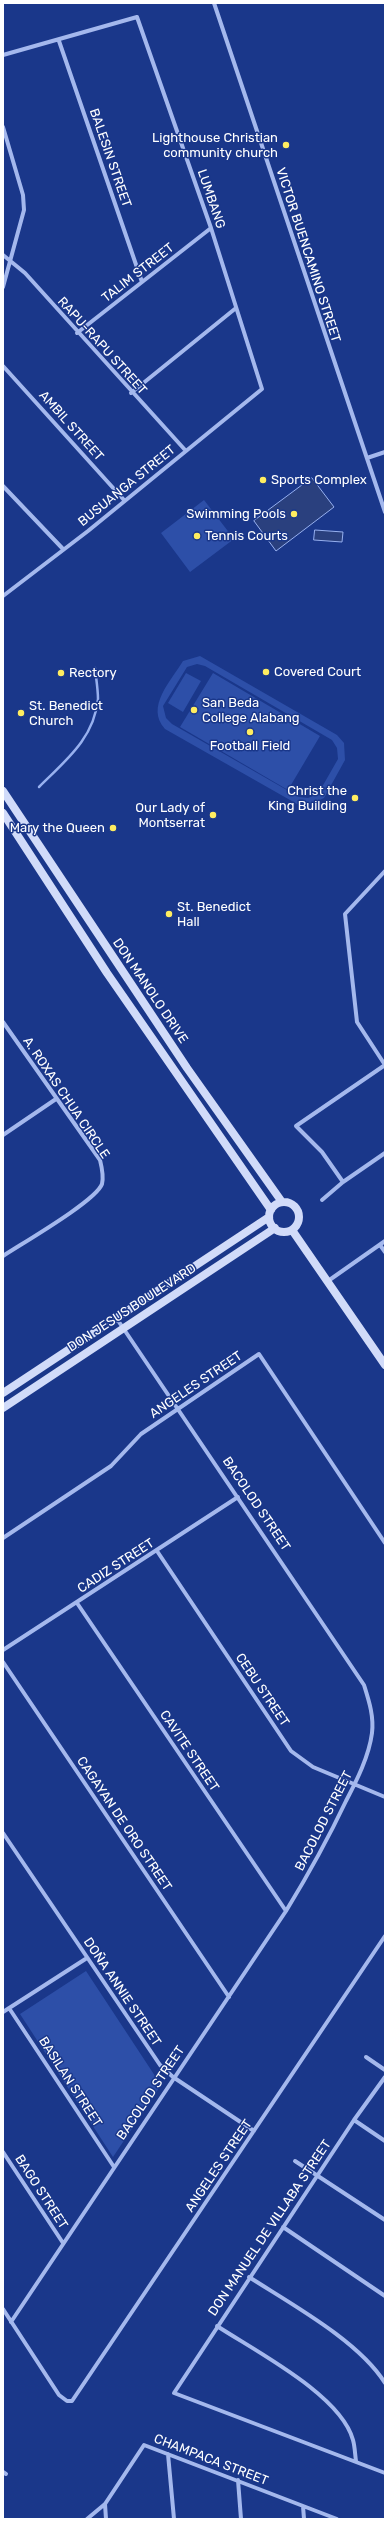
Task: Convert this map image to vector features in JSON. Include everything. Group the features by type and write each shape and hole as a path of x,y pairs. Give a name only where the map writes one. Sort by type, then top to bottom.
{"street":[{"name":"VICTOR BUENCAMINO STREET","path":"214,3 385,512"},
{"name":"LUMBANG","path":"59,41 136,17 211,228 262,389"},
{"path":"3,55 59,41"},
{"name":"BALESIN STREET","path":"59,41 142,282"},
{"path":"3,127 5,139 23,195 24,210 3,287"},
{"name":"TALIM STREET","path":"77,334 211,228"},
{"name":"RAPU-RAPU STREET","path":"3,255 25,273 77,334 186,451"},
{"path":"131,393 236,308"},
{"name":"AMBIL STREET","path":"3,366 124,500"},
{"name":"BUSUANGA STREET","path":"3,596 262,389"},
{"path":"366,458 385,452"},
{"path":"3,486 63,549"},
{"name":"DON MANOLO DRIVE","path":"3,791 71,895 149,1008 187,1068 282,1202"},
{"name":"DON MANOLO DRIVE","path":"3,813 136,1016 270,1213"},
{"path":"343,1182 322,1152 296,1126 385,1065 357,1022 345,914 385,871"},
{"path":"61,902 71,895"},
{"path":"136,1016 149,1008"},
{"name":"A. ROXAS CHUA CIRCLE","path":"3,1022 100,1160 103,1172 102,1184 91,1198 3,1256"},
{"path":"3,1135 56,1099"},
{"path":"322,1200 343,1182 385,1152"},
{"path":"282,1202 293,1206 299,1216 298,1224 292,1230 280,1231 275,1228 270,1213 282,1202"},
{"name":"DON JESUS BOULEVARD","path":"3,1393 117,1319 270,1213"},
{"name":"DON JESUS BOULEVARD","path":"3,1408 275,1228"},
{"path":"292,1230 385,1365"},
{"path":"328,1282 385,1241"},
{"path":"380,1245 385,1252"},
{"name":"BACOLOD STREET","path":"11,2322 173,2077 229,1997 286,1911 320,1856 368,1752 372,1732 371,1709 364,1685 117,1319"},
{"name":"ANGELES STREET","path":"3,1538 112,1466 123,1455 134,1439 259,1354 385,1543"},
{"name":"CADIZ STREET","path":"3,1650 238,1497"},
{"name":"CEBU STREET","path":"157,1551 291,1751 313,1767 385,1797"},
{"name":"CAVITE STREET","path":"77,1603 286,1911"},
{"name":"CAGAYAN DE ORO STREET","path":"3,1662 229,1997"},
{"name":"DOÑA ANNIE STREET","path":"3,1834 160,2065 173,2077 254,2131"},
{"name":"ANGELES STREET","path":"11,2322 59,2395 67,2401 77,2397 385,1936"},
{"path":"3,2012 87,1958"},
{"name":"BASILAN STREET","path":"9,2008 114,2168"},
{"path":"366,2057 385,2070"},
{"name":"DON MANUEL DE VILLABA STREET","path":"356,2462 174,2393 282,2227 385,2076"},
{"path":"354,2120 385,2141"},
{"name":"BAGO STREET","path":"3,2152 63,2244"},
{"path":"295,2161 385,2220"},
{"path":"282,2227 385,2296"},
{"path":"250,2277 314,2319 364,2356 385,2383"},
{"path":"3,2309 11,2322"},
{"path":"217,2326 315,2391 331,2404 353,2439 356,2462 385,2473"},
{"name":"CHAMPACA STREET","path":"87,2519 105,2504 144,2445 337,2519"},
{"path":"168,2454 174,2519"},
{"path":"238,2480 241,2519"},
{"path":"105,2504 106,2519"},
{"path":"303,2506 304,2519"}],"shaded area":[{"name":"Swimming Pools","path":"312,478 334,507 276,551 254,521"},
{"name":"Tennis Courts","path":"204,500 234,539 190,572 161,533"},
{"path":"315,530 343,532 342,542 314,540"},
{"path":"200,656 337,735 344,743 345,760 324,798 309,805 297,804 165,729 160,721 158,712 159,703 162,694 183,661","holes":["197,664 205,666 332,740 337,748 338,759 318,794 308,798 299,797 172,724 166,718 163,706 187,667"]},
{"path":"186,673 201,681 183,712 168,703"},
{"name":"Football Field","path":"213,673 320,736 288,790 180,727"},
{"path":"86,1971 161,2085 113,2157 20,2014"}],"waterway":[{"path":"39,787 77,748 91,726 98,699 95,668"}],"place":[{"name":"Lighthouse Christian community church","path":"286,145"},
{"name":"Sports Complex","path":"263,480"},
{"name":"Swimming Pools","path":"294,514"},
{"name":"Tennis Courts","path":"197,536"},
{"name":"Covered Court","path":"266,672"},
{"name":"Rectory","path":"61,673"},
{"name":"San Beda College Alabang","path":"194,710"},
{"name":"St. Benedict Church","path":"21,713"},
{"name":"Football Field","path":"250,732"},
{"name":"Christ the King Building","path":"355,798"},
{"name":"Our Lady of Montserrat","path":"213,815"},
{"name":"Mary the Queen","path":"113,828"},
{"name":"St. Benedict Hall","path":"169,914"}]}
